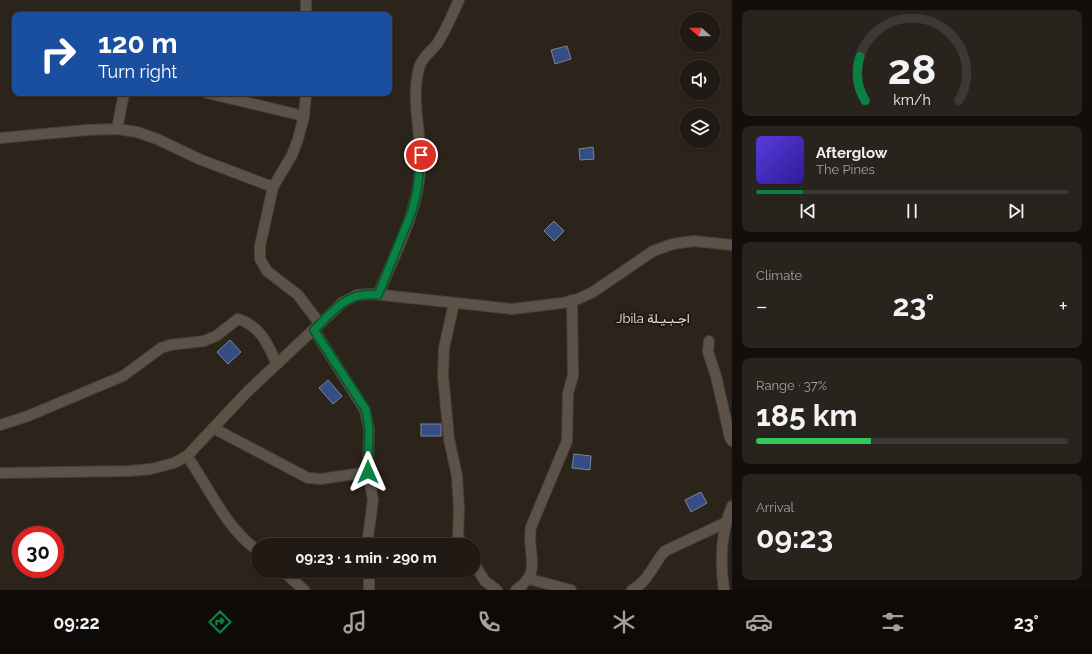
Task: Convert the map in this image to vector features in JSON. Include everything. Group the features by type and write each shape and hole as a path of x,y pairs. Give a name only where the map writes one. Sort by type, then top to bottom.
{"street":[{"path":"306,0 306,12"},
{"path":"378,295 412,211 417,191 421,155 416,115 416,93 419,68 422,60 436,45 443,34 459,0"},
{"path":"117,129 123,96"},
{"path":"220,96 304,116"},
{"path":"306,96 304,116 298,139 292,155 273,187 260,246 260,259 262,265 267,271 298,295 366,410 369,429 368,472 373,500 368,538"},
{"path":"0,138 87,130 117,129 137,132 157,139 200,159 273,187"},
{"path":"0,473 151,469 174,463 187,456 247,392 343,302 357,295 378,295 512,309 572,300 593,292 653,251 674,244 694,241 732,245"},
{"path":"516,590 529,579 532,560 530,536 531,528 567,441 568,393 573,376 572,300"},
{"path":"454,303 444,348 443,376 449,439 457,476 459,538"},
{"path":"0,425 28,416 123,376 161,348 170,344 204,341 216,336 238,320 256,329 263,336 277,364"},
{"path":"709,341 708,352 716,376 730,438 732,441"},
{"path":"213,428 308,478 321,480 368,472"},
{"path":"187,456 235,530 251,545"},
{"path":"724,590 722,562 726,522 732,506"},
{"path":"632,590 638,587 648,577 658,558 665,551 726,522"},
{"path":"481,575 485,581 497,590"},
{"path":"291,578 304,590"},
{"path":"368,578 369,590"},
{"path":"529,579 572,590"}],"building":[{"path":"567,46 571,59 555,64 551,50"},
{"path":"593,147 594,159 580,160 579,149"},
{"path":"554,221 564,231 554,241 544,231"},
{"path":"230,340 241,352 228,364 217,352"},
{"path":"328,380 342,396 333,404 319,388"},
{"path":"421,424 441,424 441,436 421,436"},
{"path":"574,454 591,456 590,470 572,468"},
{"path":"701,492 707,503 691,512 685,500"}],"district":[{"name":"Jbila اجـبـيـلة","path":"653,318"}],"route":[{"path":"368,472 369,429 366,410 314,330 343,302 357,295 378,295 412,211 420,173 421,155"}]}
